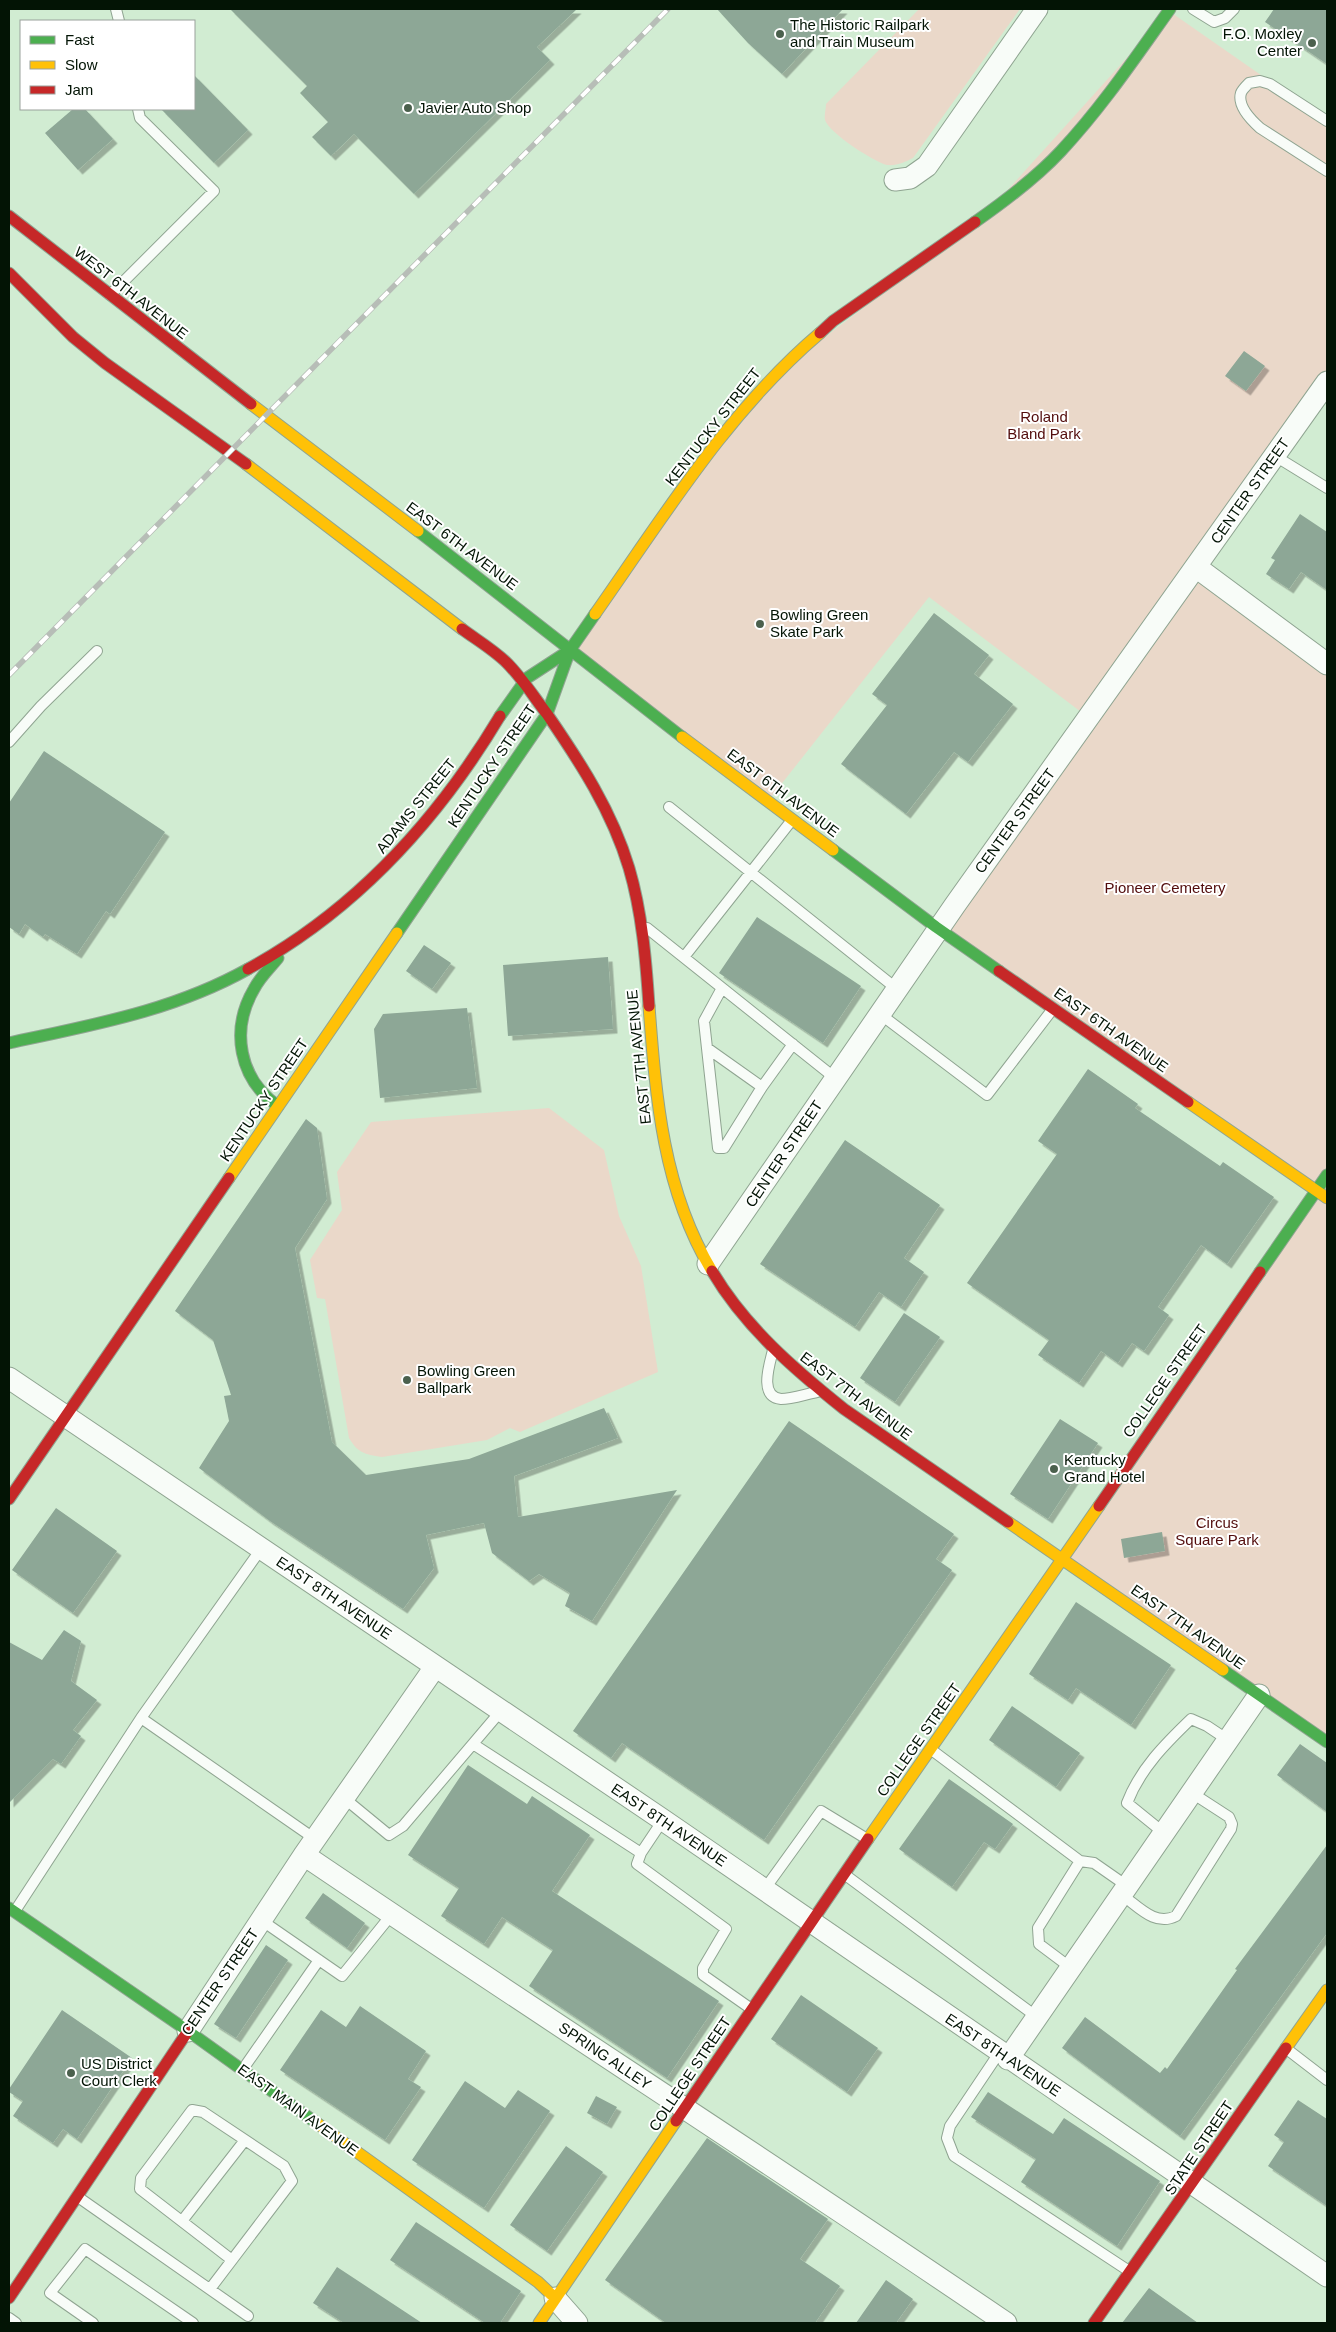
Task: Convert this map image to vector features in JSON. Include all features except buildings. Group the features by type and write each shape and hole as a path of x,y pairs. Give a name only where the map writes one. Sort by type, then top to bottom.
{"main road":[{"name":"KENTUCKY STREET","path":"9,1499 547,714 570,650 698,468 770,379 833,321 986,216 1035,176 1081,130 1102,104 1168,9"},
{"name":"WEST 6TH AVENUE","path":"9,216 236,392"},
{"path":"9,273 73,337 105,363 209,436 506,662 524,681"},
{"name":"EAST 6TH AVENUE","path":"236,392 533,619 570,650 939,929 1327,1198"},
{"name":"ADAMS STREET","path":"9,1043 160,1008 230,979 285,948 326,920 366,887 409,844 459,780 524,681 570,650"},
{"name":"EAST 7TH AVENUE","path":"524,681 594,785 616,828 631,871 641,923 659,1117 668,1166 688,1226 708,1264 745,1319 773,1349 821,1391 1063,1561 1327,1742"},
{"path":"278,1106 260,1092 248,1075 244,1060 241,1031 244,1012 251,993 285,948"},
{"name":"COLLEGE STREET","path":"539,2323 810,1922 1063,1561 1141,1442 1327,1175"},
{"name":"EAST MAIN AVENUE","path":"12,1910 188,2030 538,2282 556,2298"},
{"name":"STATE STREET","path":"1094,2323 1287,2050 1327,1990"},
{"name":"CENTER STREET","path":"9,2298 188,2030"}],"street":[{"path":"895,180 910,178 926,166 1037,9"},
{"name":"CENTER STREET","path":"708,1264 939,929 1327,382"},
{"path":"1196,567 1327,664"},
{"name":"EAST 8TH AVENUE","path":"9,1378 500,1712 663,1820 1327,2276"},
{"name":"CENTER STREET","path":"188,2030 310,1847 435,1667"},
{"path":"1004,2056 1037,2017 1259,1695"},
{"name":"SPRING ALLEY","path":"310,1847 392,1914 684,2109 837,2207 1006,2323"},
{"name":"EAST MAIN AVENUE","path":"556,2298 577,2323"}],"lane":[{"path":"1194,9 1214,22 1225,18 1234,9"},
{"path":"1327,121 1270,84 1260,81 1249,83 1241,92 1242,104 1250,119 1260,128 1327,171"},
{"path":"110,296 214,192 140,118 138,110"},
{"path":"1275,456 1327,488"},
{"path":"9,742 41,706 97,651"},
{"path":"669,807 897,989"},
{"path":"684,957 793,819"},
{"path":"641,923 836,1078"},
{"path":"722,988 704,1021 718,1148 724,1148 762,1087 793,1044"},
{"path":"880,1014 987,1095 1053,1008"},
{"path":"707,1048 762,1087"},
{"path":"773,1349 766,1376 768,1388 775,1397 782,1399 821,1391"},
{"path":"12,1910 141,1718 261,1549"},
{"path":"344,1798 389,1834 403,1826 500,1712"},
{"path":"141,1718 310,1847"},
{"path":"1164,1834 1127,1803 1132,1790 1159,1750 1191,1719 1207,1726 1228,1740"},
{"path":"472,1744 641,1852"},
{"path":"931,1749 1080,1861 1094,1863 1159,1920 1168,1920 1176,1916 1231,1829 1232,1824 1229,1817 1192,1792"},
{"path":"764,1890 820,1811 867,1840"},
{"path":"663,1820 641,1852 637,1864 726,1929 703,1968 703,1975 752,2009"},
{"path":"1071,1968 1039,1944 1038,1928 1080,1861"},
{"path":"844,1874 1037,2017"},
{"path":"261,1920 342,1976 392,1914"},
{"path":"243,2070 319,1960"},
{"path":"1287,2050 1327,2080"},
{"path":"1004,2056 950,2126 947,2138 954,2156 1131,2272"},
{"path":"210,2289 292,2181 284,2166 203,2112 192,2110 141,2178 140,2189 232,2260"},
{"path":"182,2221 245,2140"},
{"path":"77,2196 248,2316"},
{"path":"93,2323 50,2293 85,2249 193,2323"},
{"path":"9,2318 16,2323"}],"green space":[{"path":"919,9 1020,9 913,158 898,164 887,165 863,153 828,126 825,120 826,104"},
{"path":"1169,11 1327,121 1327,381 1196,567 1327,661 1327,1743 1063,1561 1316,1191 936,927 1089,718 929,597 768,801 570,650 770,379 985,215"},
{"path":"549,1108 604,1150 619,1216 641,1266 658,1372 520,1432 510,1428 487,1440 382,1457 362,1452 355,1447 349,1438 325,1299 317,1298 310,1260 342,1210 337,1172 371,1122"}],"railway":[{"path":"9,675 668,9"}],"traffic: fast":[{"path":"975,222 1020,189 1061,151 1104,100 1170,9"},
{"path":"418,531 682,737"},
{"path":"397,933 547,714 570,650 595,614"},
{"path":"500,716 527,678 570,650"},
{"path":"833,850 936,927 999,971"},
{"path":"278,958 254,989 242,1021 241,1037 242,1053 254,1082 278,1106"},
{"path":"9,1043 132,1015 191,996 220,984 248,969"},
{"path":"1260,1272 1327,1175"},
{"path":"1223,1670 1327,1742"},
{"path":"9,1908 188,2031 318,2124"}],"traffic: slow":[{"path":"595,614 672,503 727,430 787,363 820,333"},
{"path":"251,404 418,531"},
{"path":"246,464 462,629"},
{"path":"682,737 833,850"},
{"path":"229,1178 397,933"},
{"path":"649,1006 659,1109 672,1176 682,1208 712,1271"},
{"path":"1188,1102 1327,1198"},
{"path":"868,1839 1099,1506"},
{"path":"1008,1522 1223,1670"},
{"path":"1286,2048 1327,1990"},
{"path":"539,2323 676,2121"},
{"path":"318,2124 538,2282 555,2298"}],"traffic: jam":[{"path":"9,216 251,404"},
{"path":"820,333 833,321 975,222"},
{"path":"9,273 73,337 105,363 246,464"},
{"path":"462,629 497,654 518,675 571,750 594,788 614,827 629,868 637,902 643,936 649,1006"},
{"path":"248,969 324,919 359,891 391,860 449,792 476,755 500,716"},
{"path":"999,971 1188,1102"},
{"path":"9,1499 229,1178"},
{"path":"712,1271 755,1329 789,1363 844,1409 1008,1522"},
{"path":"1099,1506 1260,1272"},
{"path":"676,2121 868,1839"},
{"path":"9,2298 188,2031"},
{"path":"1094,2323 1286,2048"}],"place":[{"name":"The Historic Railpark and Train Museum","path":"780,34"},
{"name":"F.O. Moxley Center","path":"1312,43"},
{"name":"Javier Auto Shop","path":"408,108"},
{"name":"Bowling Green Skate Park","path":"760,624"},
{"name":"Bowling Green Ballpark","path":"407,1380"},
{"name":"Kentucky Grand Hotel","path":"1054,1469"},
{"name":"US District Court Clerk","path":"71,2073"}],"park label":[{"name":"Roland Bland Park","path":"1044,426"},
{"name":"Pioneer Cemetery","path":"1165,888"},
{"name":"Circus Square Park","path":"1217,1532"}]}
